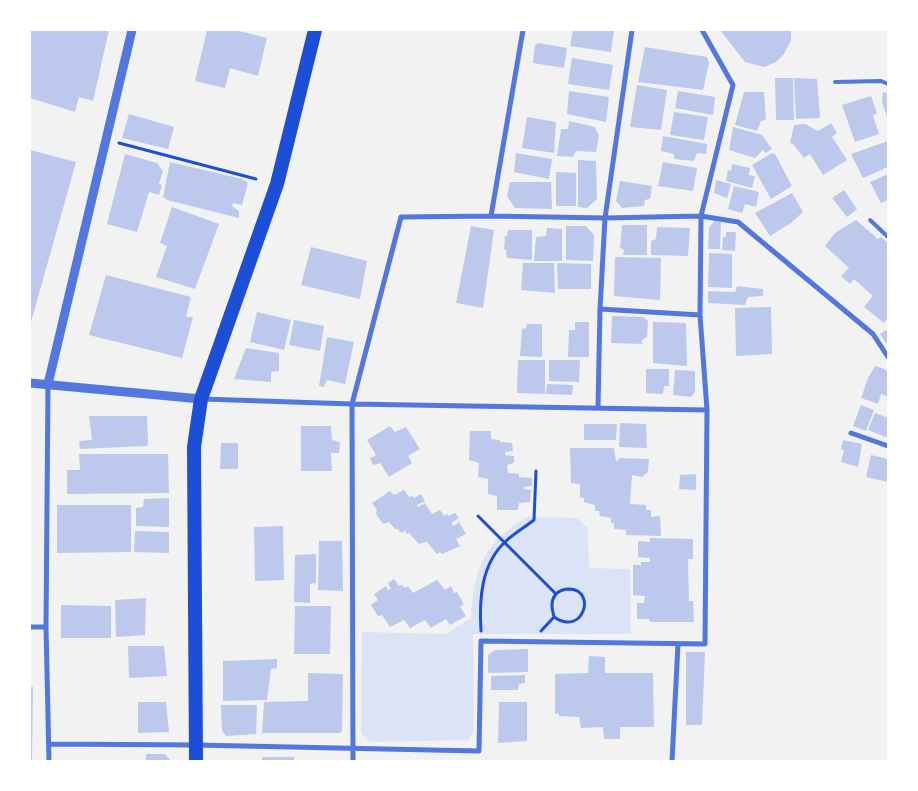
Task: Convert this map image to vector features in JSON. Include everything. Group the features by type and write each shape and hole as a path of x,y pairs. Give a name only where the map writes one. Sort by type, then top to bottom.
{"highway":[{"path":"196,761 194,447 201,399 277,184 315,30"}],"street":[{"path":"49,761 46,627 48,384 132,30"},
{"path":"491,216 523,30"},
{"path":"598,408 600,309 605,218 632,30"},
{"path":"49,744 478,751 481,641 704,644 707,410 700,315 701,216 733,85 702,30"},
{"path":"353,761 352,404 401,217 605,218 701,216 738,222 873,334 888,357"},
{"path":"600,309 700,315"},
{"path":"30,383 201,399 352,404 707,410"},
{"path":"851,433 888,446"},
{"path":"30,627 46,627"},
{"path":"672,761 678,644"}],"lane":[{"path":"835,82 881,81 888,84"},
{"path":"870,220 888,237"}],"path":[{"path":"117,143 256,179"},
{"path":"481,641 480,593 484,575 493,557 505,542 534,520 536,471"},
{"path":"478,516 556,594"},
{"path":"561,590 576,590 583,596 586,604 584,611 576,620 561,622 554,617 552,602 556,594 561,590"},
{"path":"531,642 554,617"}],"shaded area":[{"path":"527,517 577,518 588,528 589,568 630,569 631,634 473,634 474,731 468,740 370,742 361,733 362,632 446,634 471,618 472,601 478,572 484,559 500,536"}],"building":[{"path":"30,30 109,30 93,101 79,97 75,112 30,98"},
{"path":"207,30 235,30 267,38 258,76 230,68 225,88 195,81"},
{"path":"573,30 614,30 611,52 570,46"},
{"path":"720,30 791,30 791,40 784,54 776,62 764,67 745,62"},
{"path":"539,43 567,48 564,68 533,63 535,45"},
{"path":"645,47 707,57 709,63 703,90 638,82"},
{"path":"572,58 613,65 609,90 568,84"},
{"path":"775,78 793,78 794,120 776,120"},
{"path":"794,78 817,79 820,118 796,119"},
{"path":"637,85 667,90 661,130 630,127"},
{"path":"569,91 609,97 606,122 567,114"},
{"path":"678,91 715,97 713,115 675,108"},
{"path":"744,92 764,92 766,120 761,121 757,131 735,125"},
{"path":"883,92 888,94 888,120 882,102"},
{"path":"871,96 877,113 873,116 879,134 855,142 842,105"},
{"path":"674,112 708,117 704,140 670,135"},
{"path":"129,114 174,127 168,149 122,138"},
{"path":"527,117 556,122 554,153 522,148"},
{"path":"569,121 595,127 599,136 596,152 576,151 573,157 557,156 561,129 568,129"},
{"path":"831,123 837,133 832,137 847,160 823,175 810,154 804,158 793,144 790,143 794,125 805,124 818,131"},
{"path":"733,127 762,135 772,149 766,153 763,150 755,158 729,150"},
{"path":"663,136 707,144 706,154 697,153 694,161 674,159 674,154 661,151"},
{"path":"888,141 888,167 863,178 851,154"},
{"path":"30,150 76,162 31,322 30,322"},
{"path":"516,153 552,159 549,179 514,172"},
{"path":"772,153 775,154 792,186 771,199 752,165"},
{"path":"125,154 157,163 163,171 159,184 162,185 159,195 149,192 137,232 107,224"},
{"path":"578,160 596,161 597,199 587,208 578,207"},
{"path":"170,162 242,179 248,183 242,205 233,203 232,206 239,211 239,218 167,200 163,197"},
{"path":"663,162 697,168 693,191 658,186"},
{"path":"732,164 750,168 749,175 755,176 752,188 726,181 728,170 731,171"},
{"path":"556,172 576,173 576,206 556,206"},
{"path":"888,174 888,200 881,203 870,182"},
{"path":"716,180 731,184 727,198 714,193"},
{"path":"620,181 652,186 650,199 645,200 644,206 622,208 616,201"},
{"path":"510,182 551,182 552,209 515,208 507,196"},
{"path":"734,186 759,192 756,207 745,204 742,213 728,209"},
{"path":"844,190 857,209 847,217 832,198"},
{"path":"792,193 803,212 791,223 770,236 755,213"},
{"path":"172,207 219,224 195,289 156,277 167,246 160,243"},
{"path":"856,220 878,239 881,237 888,243 888,317 884,323 864,307 873,296 854,279 850,284 841,276 849,268 825,246 835,233"},
{"path":"714,221 721,222 720,249 708,249 709,228"},
{"path":"622,225 647,225 647,255 623,255 624,250 620,248"},
{"path":"471,226 494,230 483,308 456,303"},
{"path":"566,226 586,226 594,235 593,261 566,260"},
{"path":"657,227 690,228 688,256 651,255 651,241 656,239"},
{"path":"547,228 562,229 562,261 534,261 536,237 546,236"},
{"path":"508,230 532,230 532,260 507,258 506,250 504,249 505,236 507,236"},
{"path":"726,232 736,232 735,251 722,250 723,237 726,237"},
{"path":"311,247 367,261 360,299 301,285"},
{"path":"709,253 732,254 732,288 708,287"},
{"path":"615,257 661,258 660,300 614,296"},
{"path":"523,263 554,263 555,293 521,290"},
{"path":"557,263 591,264 591,289 558,289"},
{"path":"106,275 191,297 186,317 193,317 182,358 89,335"},
{"path":"737,286 763,289 763,296 748,297 745,305 708,303 708,291 735,292"},
{"path":"771,307 772,354 736,356 735,308"},
{"path":"257,312 291,320 284,350 250,342"},
{"path":"612,316 643,317 648,321 647,337 642,340 642,344 611,343"},
{"path":"294,320 324,326 320,351 289,345"},
{"path":"575,322 589,322 589,357 568,357 569,330 575,330"},
{"path":"653,322 686,323 687,366 653,363"},
{"path":"527,324 542,324 542,357 520,356 522,329 526,328"},
{"path":"888,329 888,346 880,334"},
{"path":"327,337 354,342 345,384 327,380 324,387 319,386"},
{"path":"246,348 279,353 279,371 271,372 271,382 234,379"},
{"path":"518,360 545,360 545,394 517,393"},
{"path":"549,360 580,360 579,382 549,381"},
{"path":"875,366 885,369 888,373 888,397 881,394 878,404 861,398 868,378"},
{"path":"646,369 669,369 669,386 664,386 663,394 646,393"},
{"path":"675,370 695,371 695,392 691,397 673,395"},
{"path":"547,384 573,385 572,395 546,394"},
{"path":"861,405 874,410 866,431 853,426"},
{"path":"875,413 888,418 888,438 868,430"},
{"path":"89,416 147,416 147,446 80,449 79,441 92,440"},
{"path":"620,423 646,424 647,448 619,447"},
{"path":"584,424 617,424 616,440 584,440"},
{"path":"301,426 331,426 332,440 340,442 339,453 331,453 332,471 301,471"},
{"path":"390,426 395,432 406,427 420,449 408,456 412,463 389,477 380,463 373,465 370,458 376,455 367,440"},
{"path":"470,431 491,431 491,439 512,443 513,451 505,452 505,455 514,456 514,463 507,465 508,473 519,474 519,477 532,478 532,486 524,487 524,489 531,490 530,502 519,503 518,510 497,510 497,496 488,494 488,479 478,477 479,463 469,460"},
{"path":"843,440 862,444 858,467 841,462 844,450 841,449"},
{"path":"221,443 238,443 238,469 220,469"},
{"path":"570,448 614,448 616,462 620,458 649,459 648,472 642,477 632,475 630,504 646,505 646,510 651,510 651,517 660,516 661,536 626,535 626,530 614,529 614,523 611,523 611,518 600,516 599,511 595,511 595,505 584,502 584,498 580,497 580,484 571,483"},
{"path":"79,454 168,454 169,493 67,494 67,470 80,470"},
{"path":"871,455 888,459 888,482 866,477"},
{"path":"696,474 696,490 679,489 680,475"},
{"path":"404,490 409,497 412,496 414,498 421,494 425,501 417,505 418,507 425,503 432,514 440,510 444,516 455,513 459,518 451,523 454,526 459,522 466,534 456,539 460,546 442,554 440,552 437,554 427,542 419,544 409,533 407,534 405,531 401,533 389,522 383,524 376,514 377,510 372,503 390,491 394,495"},
{"path":"169,498 169,527 136,526 136,508 143,507 144,499"},
{"path":"57,505 131,505 131,552 57,553"},
{"path":"283,526 284,580 255,581 254,527"},
{"path":"135,531 169,532 169,553 134,552"},
{"path":"650,538 693,539 693,559 688,559 689,601 693,601 694,622 650,622 649,619 637,619 637,603 644,603 645,596 633,595 633,565 641,565 641,562 650,562 650,558 638,557 638,541 650,542"},
{"path":"319,541 342,541 343,591 318,590"},
{"path":"316,554 316,583 310,584 310,603 294,602 295,555"},
{"path":"394,579 399,586 402,585 405,588 408,586 413,593 437,580 445,590 451,586 454,593 457,592 464,604 460,607 466,616 450,625 446,619 431,628 425,620 410,628 404,620 390,627 382,615 378,616 371,605 378,600 374,594 386,586 388,590 391,589 388,583"},
{"path":"146,598 145,635 116,637 115,600"},
{"path":"61,605 111,606 111,638 61,638"},
{"path":"295,606 331,606 330,654 294,654"},
{"path":"128,646 164,646 167,676 129,678"},
{"path":"528,649 528,672 488,673 488,655 495,650"},
{"path":"686,652 705,652 702,725 686,725"},
{"path":"589,656 605,657 605,673 653,673 654,727 620,727 620,739 604,739 603,727 581,728 579,717 555,714 555,674 588,673"},
{"path":"277,659 277,668 271,669 267,700 223,701 223,661"},
{"path":"308,673 343,674 342,731 340,733 262,733 264,702 308,701"},
{"path":"525,675 525,683 519,684 518,690 491,690 491,676"},
{"path":"30,687 33,687 32,761 30,761"},
{"path":"138,702 166,702 169,732 138,733"},
{"path":"499,702 527,702 527,741 498,743"},
{"path":"221,705 257,705 256,734 226,736 222,731"},
{"path":"146,754 165,754 171,761 146,761"},
{"path":"262,757 294,757 294,761 262,761"}]}
